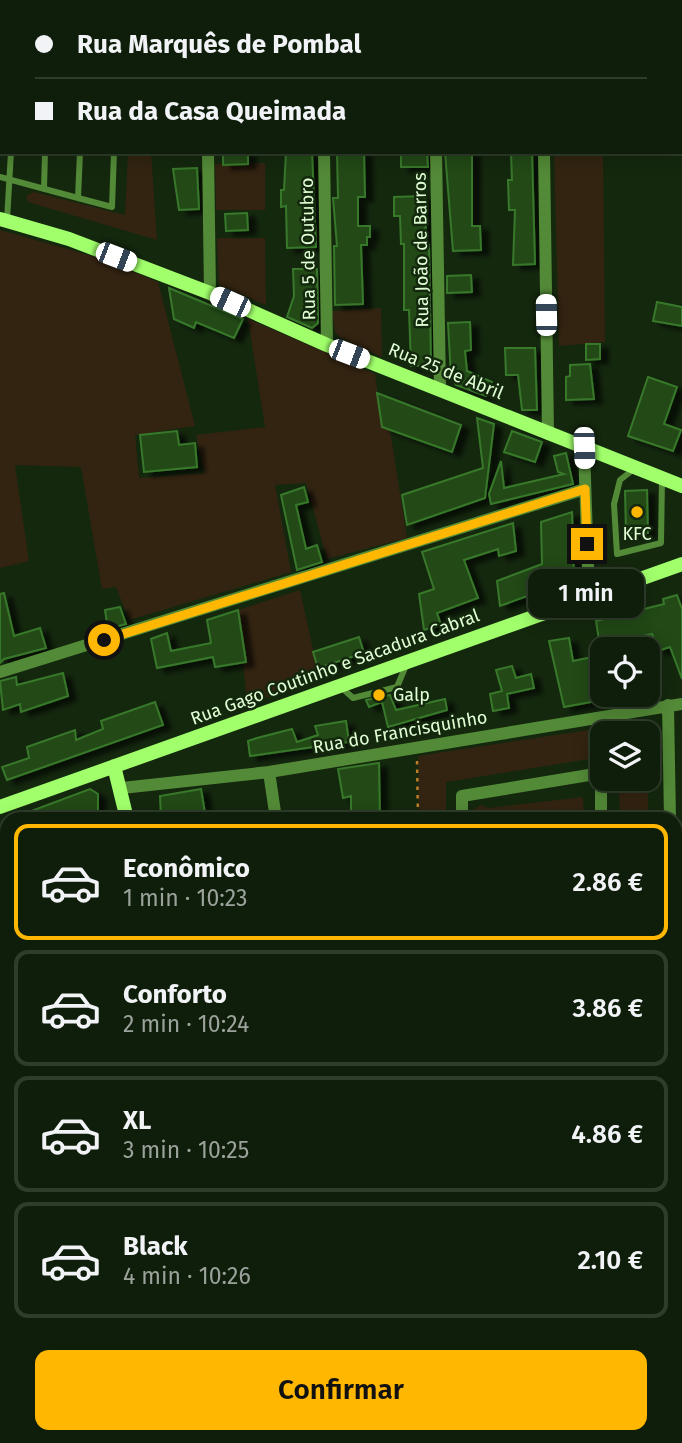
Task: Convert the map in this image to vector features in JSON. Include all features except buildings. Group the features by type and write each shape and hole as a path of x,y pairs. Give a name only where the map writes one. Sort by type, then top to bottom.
{"street":[{"path":"208,154 210,293"},
{"name":"Rua 5 de Outubro","path":"324,154 327,345"},
{"name":"Rua João de Barros","path":"436,154 440,388"},
{"path":"544,154 548,434"},
{"name":"Rua 25 de Abril","path":"3,220 69,239 210,293 327,345 682,486"},
{"path":"584,448 589,598"},
{"path":"0,672 585,489"},
{"name":"Rua Gago Coutinho e Sacadura Cabral","path":"0,807 682,564"},
{"name":"Rua do Francisquinho","path":"122,788 268,772 682,704"},
{"path":"668,705 670,812"},
{"path":"114,766 122,788 126,812"},
{"path":"268,772 275,812"},
{"path":"462,812 462,796 601,773 601,812"}],"lane":[{"path":"3,220 11,154"},
{"path":"44,189 45,154"},
{"path":"78,198 80,154"},
{"path":"0,177 112,207 114,154"},
{"path":"635,468 620,480 614,504 617,554 661,543 662,478"}],"path":[{"path":"417,747 418,812"}],"shaded area":[{"path":"128,154 151,154 157,240 28,202 26,196 34,192 125,215"},
{"path":"554,154 603,154 605,342 559,346"},
{"path":"265,163 265,210 216,210 215,164"},
{"path":"0,230 99,258 158,282 195,426 135,435 139,478 204,473 196,435 265,427 248,319 375,374 382,427 390,430 407,538 327,559 306,483 275,485 291,572 129,620 116,587 102,589 81,467 15,465 29,561 0,568"},
{"path":"217,238 265,238 266,305 219,285"},
{"path":"381,308 382,357 339,337 335,332 332,311"},
{"path":"300,590 320,681 247,704 238,610"},
{"path":"590,730 590,759 446,782 446,812 419,812 418,756"},
{"path":"619,791 648,791 648,812 620,812"},
{"path":"583,797 584,812 473,812 481,805 488,808"}],"place":[{"name":"KFC","path":"637,512"},
{"name":"Galp","path":"379,695"}],"route":[{"path":"104,640 585,489 587,544"}]}
